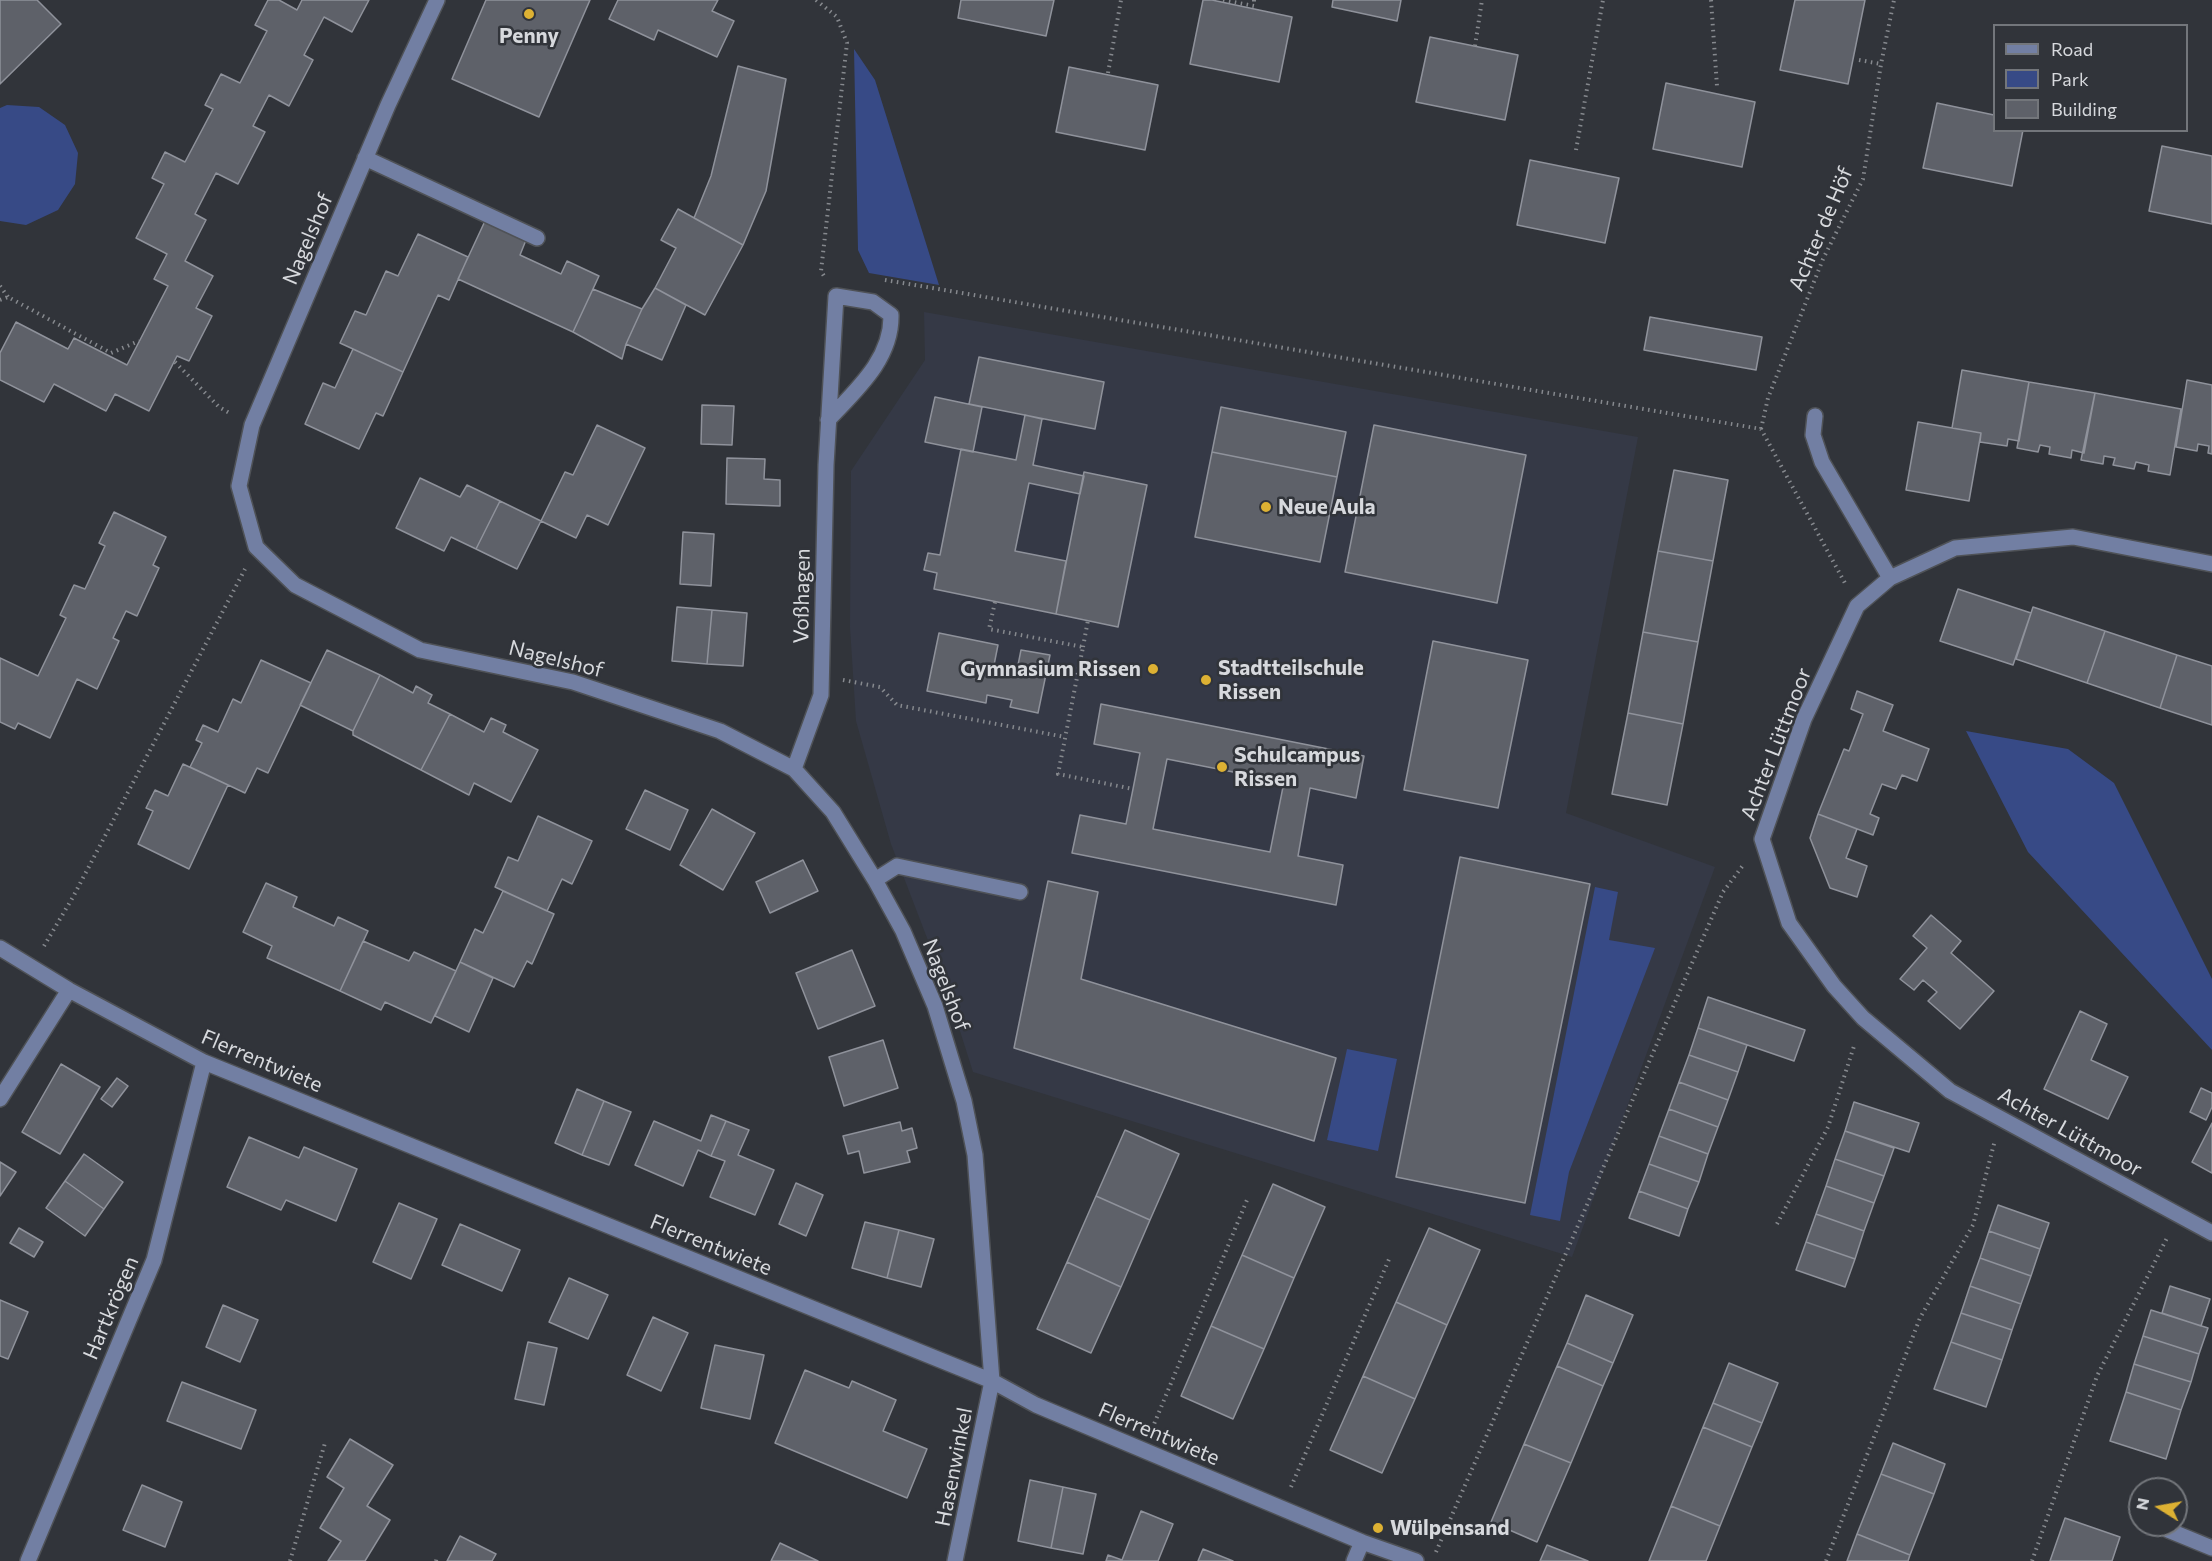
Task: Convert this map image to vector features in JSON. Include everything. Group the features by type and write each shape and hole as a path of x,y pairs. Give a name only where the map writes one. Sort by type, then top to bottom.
{"street":[{"name":"Nagelshof","path":"437,0 387,105 252,425 239,486 256,547 295,585 420,650 573,682 720,731 794,769 833,812 903,931 935,1006 964,1101 975,1155 992,1381"},
{"path":"365,158 537,238"},
{"path":"828,420 878,362 888,342 891,329 891,315 873,302 836,296"},
{"name":"Voßhagen","path":"794,769 821,695 828,420 836,296"},
{"path":"1815,416 1813,435 1822,462 1890,578"},
{"name":"Achter Lüttmoor","path":"2212,564 2073,537 1955,548 1890,578 1857,606 1804,719 1762,839 1789,923 1834,986 1863,1018 1950,1091 2212,1233"},
{"path":"875,880 897,866 1020,892"},
{"name":"Flerrentwiete","path":"0,948 69,990 204,1062 992,1381 1036,1405 1362,1542 1416,1561"},
{"path":"0,1099 69,990"},
{"name":"Hartkrögen","path":"27,1561 154,1260 204,1062"},
{"name":"Hasenwinkel","path":"955,1561 992,1381"},
{"path":"2185,1537 2212,1548"},
{"path":"1354,1561 1362,1542"}],"path":[{"path":"816,0 837,17 847,43 821,271 836,296"},
{"path":"1108,72 1121,0"},
{"path":"1223,0 1254,6 1254,0"},
{"path":"1475,46 1482,0"},
{"path":"1576,150 1604,0"},
{"path":"1711,0 1717,86"},
{"name":"Achter de Höf","path":"1761,429 1768,398 1823,259 1863,179 1881,64 1894,0"},
{"path":"1859,60 1881,64"},
{"path":"821,271 833,273"},
{"path":"878,279 1761,429 1857,606"},
{"path":"0,286 8,297 111,353 139,341"},
{"path":"0,300 8,297"},
{"path":"175,362 219,408 252,425"},
{"path":"31,967 73,897 256,547"},
{"path":"994,602 989,628 1083,647"},
{"path":"1088,620 1058,774 1133,789"},
{"path":"821,676 880,687 897,705 1065,737"},
{"path":"1432,1561 1723,892 1762,839"},
{"path":"1777,1224 1828,1127 1863,1018"},
{"path":"1826,1561 1920,1318 1973,1225 2001,1118"},
{"path":"1143,1450 1247,1200"},
{"path":"2032,1561 2097,1376 2179,1215"},
{"path":"1282,1508 1390,1257"},
{"path":"290,1561 325,1443"}],"shaded area":[{"name":"Schulcampus Rissen","path":"924,312 1638,437 1566,813 1715,867 1572,1257 973,1072 947,990 891,844 856,721 850,627 851,471 925,360"}],"green space":[{"path":"854,49 875,80 939,285 869,273 858,250"},
{"path":"7,105 39,107 65,125 78,153 75,184 58,210 26,225 0,221 0,108"},
{"path":"1966,731 2068,749 2114,783 2212,979 2212,1050 2028,852"},
{"path":"1595,887 1618,892 1609,940 1655,948 1569,1172 1560,1221 1530,1215"},
{"path":"1347,1049 1397,1059 1378,1151 1327,1140"}],"building":[{"path":"0,0 37,0 61,24 0,84"},
{"path":"268,0 279,0 297,10 302,0 369,0 352,32 324,17 304,55 313,60 289,106 269,95 253,126 265,132 238,184 216,173 195,214 206,220 185,261 213,276 196,308 212,316 189,361 177,356 149,411 115,394 106,411 54,384 44,402 0,380 0,353 16,322 68,349 74,338 127,365 168,286 154,279 167,254 136,238 164,184 152,178 165,152 185,162 213,109 205,105 221,74 240,83 267,31 255,25"},
{"path":"486,0 590,0 539,117 452,79"},
{"path":"618,0 718,0 712,11 734,21 717,57 658,30 654,40 609,19"},
{"path":"961,0 1054,0 1046,36 958,18"},
{"path":"1203,0 1292,17 1279,82 1190,64"},
{"path":"1333,0 1401,0 1397,21 1332,7"},
{"path":"1795,0 1865,0 1848,84 1780,70"},
{"path":"1430,37 1518,55 1505,120 1416,102"},
{"path":"738,66 786,79 766,191 743,245 694,218 711,176"},
{"path":"1069,67 1158,85 1145,150 1056,132"},
{"path":"1666,83 1755,102 1742,167 1653,149"},
{"path":"1937,103 1993,115 1993,132 2023,132 2012,186 1923,168"},
{"path":"2162,146 2212,156 2212,224 2149,211"},
{"path":"1530,160 1619,178 1605,243 1517,225"},
{"path":"678,209 743,245 705,315 655,288 676,248 661,240"},
{"path":"485,221 526,240 520,255 561,274 567,261 599,276 573,332 458,279"},
{"path":"418,234 468,257 449,300 438,295 403,372 340,343 355,311 366,315 386,271 398,276"},
{"path":"655,288 686,305 662,360 626,344 642,309"},
{"path":"593,289 642,309 626,344 622,359 573,332"},
{"path":"1650,317 1762,337 1756,370 1644,350"},
{"path":"353,349 403,372 383,416 376,413 359,449 305,424 323,383 335,388"},
{"path":"979,357 1104,382 1095,429 969,404"},
{"path":"1962,370 2029,382 2019,441 2008,439 2007,446 1980,442 1981,433 1952,428"},
{"path":"2187,380 2212,385 2212,454 2208,453 2209,446 2198,444 2197,451 2176,447"},
{"path":"2029,382 2095,393 2084,453 2072,450 2071,458 2049,454 2050,447 2040,445 2038,452 2017,448"},
{"path":"2095,393 2181,409 2170,475 2148,471 2149,465 2136,462 2134,469 2113,465 2115,458 2104,456 2103,464 2081,460"},
{"path":"935,397 982,407 973,452 925,442"},
{"path":"702,405 734,406 732,445 701,444"},
{"path":"1221,407 1346,432 1337,477 1212,452"},
{"path":"1025,415 1042,419 1033,465 1084,476 1080,494 1029,483 1015,551 1066,561 1056,614 934,589 937,573 924,570 928,553 940,555 961,449 1016,460"},
{"path":"1918,422 1981,433 1969,501 1906,490"},
{"path":"597,425 645,448 608,525 587,515 576,538 541,521 565,472 573,475"},
{"path":"1374,425 1526,455 1497,603 1345,572"},
{"name":"Neue Aula","path":"1212,452 1337,477 1320,562 1195,537"},
{"path":"727,458 765,459 764,479 780,480 780,506 726,504"},
{"path":"1674,470 1728,480 1713,561 1658,551"},
{"path":"1084,472 1147,485 1118,627 1056,614"},
{"path":"420,478 460,497 467,485 500,501 476,549 451,537 444,551 396,528"},
{"path":"500,501 541,521 517,569 476,549"},
{"path":"114,512 166,537 153,565 159,568 137,616 126,611 113,638 119,641 97,689 77,679 50,738 18,723 15,729 0,722 0,658 38,676 66,618 60,615 74,585 85,589 105,546 99,543"},
{"path":"683,532 714,534 711,586 680,584"},
{"path":"1658,551 1713,561 1698,642 1643,632"},
{"path":"1958,589 2031,613 2013,665 1940,641"},
{"path":"677,607 712,610 707,664 672,661"},
{"path":"2033,607 2105,631 2087,683 2016,659"},
{"path":"712,610 747,613 743,666 707,664"},
{"path":"2105,631 2177,655 2160,708 2087,683"},
{"path":"1643,632 1698,642 1683,724 1628,713"},
{"path":"939,633 998,645 994,665 1017,670 1021,650 1050,655 1038,713 1010,707 1012,700 987,695 986,703 927,691"},
{"path":"1433,641 1528,660 1498,808 1404,790"},
{"path":"327,650 380,675 353,731 300,705"},
{"path":"2177,655 2212,666 2212,725 2160,708"},
{"path":"261,660 311,683 268,773 257,768 245,793 190,767 202,743 196,740 203,725 218,732 233,699 241,703"},
{"path":"380,675 413,693 416,686 432,695 428,703 450,714 421,770 353,735"},
{"path":"1857,691 1893,705 1883,731 1929,749 1917,781 1902,775 1896,789 1882,784 1870,814 1879,818 1873,835 1818,814 1844,749 1849,751 1863,714 1851,709"},
{"path":"1101,704 1364,756 1356,798 1310,788 1298,856 1343,865 1336,905 1072,853 1080,815 1126,824 1140,753 1094,744","holes":["1167,759 1284,782 1270,852 1153,829"]},
{"path":"1628,713 1683,724 1667,805 1612,794"},
{"path":"450,714 484,732 491,718 506,725 503,732 538,750 511,802 474,783 469,795 421,770"},
{"path":"183,764 228,785 189,869 138,844 153,811 146,808 155,790 168,796"},
{"path":"645,790 688,810 670,850 626,829"},
{"path":"712,809 755,833 723,890 680,865"},
{"path":"1818,814 1857,829 1846,858 1867,866 1857,897 1830,888 1810,838"},
{"path":"538,816 592,841 572,884 562,879 547,911 495,887 508,857 518,861"},
{"path":"1460,857 1590,884 1525,1203 1396,1177"},
{"path":"803,860 818,891 770,913 756,882"},
{"path":"1048,881 1098,892 1081,979 1336,1058 1314,1141 1014,1048"},
{"path":"266,883 297,897 293,907 334,926 338,917 368,931 340,991 267,958 272,946 243,932"},
{"path":"503,891 554,914 532,964 527,961 514,987 460,962 475,929 483,933"},
{"path":"1931,915 1961,941 1951,953 1994,991 1960,1029 1928,1001 1937,992 1923,980 1914,990 1900,979 1927,948 1913,936"},
{"path":"363,941 409,961 414,952 456,971 431,1023 385,1002 381,1010 340,991"},
{"path":"852,950 875,1006 818,1029 796,973"},
{"path":"460,962 493,978 469,1032 435,1016"},
{"path":"1708,997 1805,1030 1794,1061 1698,1028"},
{"path":"2080,1011 2107,1024 2091,1060 2128,1077 2108,1119 2044,1089"},
{"path":"1698,1028 1747,1045 1738,1072 1689,1055"},
{"path":"883,1040 898,1088 844,1106 829,1057"},
{"path":"1689,1055 1738,1072 1728,1100 1679,1082"},
{"path":"61,1064 100,1087 60,1154 22,1132"},
{"path":"117,1078 128,1086 112,1107 101,1099"},
{"path":"1679,1082 1728,1100 1718,1127 1669,1109"},
{"path":"2201,1088 2212,1093 2212,1107 2206,1120 2190,1112"},
{"path":"577,1089 604,1101 582,1155 555,1143"},
{"path":"604,1101 631,1112 609,1165 582,1155"},
{"path":"1854,1102 1919,1123 1909,1152 1845,1131"},
{"path":"1669,1109 1718,1127 1708,1154 1659,1136"},
{"path":"711,1115 726,1121 711,1156 698,1150 683,1186 635,1165 654,1121 701,1141"},
{"path":"726,1121 749,1130 738,1155 774,1170 755,1215 710,1197 725,1161 711,1156"},
{"path":"900,1122 902,1131 912,1128 917,1148 907,1151 910,1162 864,1173 859,1151 848,1154 843,1136"},
{"path":"2212,1123 2212,1173 2192,1162"},
{"path":"1125,1130 1179,1154 1150,1220 1096,1196"},
{"path":"1845,1131 1894,1148 1884,1176 1835,1159"},
{"path":"1659,1136 1708,1154 1699,1182 1649,1164"},
{"path":"249,1137 299,1158 304,1147 357,1169 336,1221 286,1200 281,1210 227,1187"},
{"path":"84,1154 123,1182 104,1209 65,1181"},
{"path":"1835,1159 1884,1176 1874,1203 1826,1186"},
{"path":"0,1162 16,1172 0,1196"},
{"path":"1649,1164 1699,1182 1688,1209 1639,1191"},
{"path":"65,1181 104,1209 85,1236 46,1208"},
{"path":"796,1183 823,1195 806,1236 779,1224"},
{"path":"1273,1184 1325,1207 1294,1278 1242,1255"},
{"path":"1826,1186 1874,1203 1864,1231 1816,1214"},
{"path":"1639,1191 1688,1209 1679,1236 1629,1218"},
{"path":"1096,1196 1150,1220 1121,1287 1067,1262"},
{"path":"399,1203 437,1219 411,1279 373,1262"},
{"path":"1998,1205 2049,1223 2040,1249 1989,1231"},
{"path":"1816,1214 1864,1231 1855,1259 1806,1242"},
{"path":"865,1222 899,1230 887,1278 852,1268"},
{"path":"460,1224 520,1250 502,1291 442,1265"},
{"path":"19,1228 43,1242 34,1257 10,1243"},
{"path":"1429,1228 1480,1250 1447,1325 1396,1302"},
{"path":"899,1230 934,1239 921,1287 887,1278"},
{"path":"1989,1231 2040,1249 2031,1276 1980,1258"},
{"path":"1806,1242 1855,1259 1845,1287 1796,1270"},
{"path":"1242,1255 1294,1278 1264,1349 1211,1326"},
{"path":"1980,1258 2031,1276 2021,1304 1970,1286"},
{"path":"1067,1262 1121,1287 1091,1353 1037,1329"},
{"path":"569,1278 608,1295 588,1339 549,1322"},
{"path":"1970,1286 2021,1304 2012,1330 1961,1313"},
{"path":"2170,1286 2210,1299 2201,1326 2162,1313"},
{"path":"1586,1295 1633,1315 1613,1363 1567,1343"},
{"path":"0,1300 28,1312 8,1359 0,1356"},
{"path":"1396,1302 1447,1325 1415,1399 1363,1376"},
{"path":"223,1305 258,1320 240,1362 206,1347"},
{"path":"2151,1310 2208,1328 2199,1354 2143,1336"},
{"path":"1961,1313 2012,1330 2002,1360 1951,1342"},
{"path":"653,1317 688,1333 661,1391 627,1375"},
{"path":"1211,1326 1264,1349 1233,1419 1181,1396"},
{"path":"2143,1336 2199,1354 2191,1382 2134,1364"},
{"path":"528,1342 557,1348 544,1405 515,1399"},
{"path":"1951,1342 2002,1360 1986,1407 1934,1389"},
{"path":"1567,1343 1613,1363 1603,1386 1557,1366"},
{"path":"715,1345 764,1355 750,1419 701,1408"},
{"path":"1729,1363 1778,1383 1762,1423 1713,1403"},
{"path":"2134,1364 2191,1382 2181,1410 2126,1392"},
{"path":"1557,1366 1603,1386 1571,1463 1524,1444"},
{"path":"805,1370 849,1388 852,1381 896,1400 883,1431 927,1449 907,1498 775,1443"},
{"path":"1363,1376 1415,1399 1382,1473 1330,1450"},
{"path":"182,1382 256,1410 241,1449 167,1421"},
{"path":"2126,1392 2181,1410 2166,1459 2110,1441"},
{"path":"1713,1403 1762,1423 1752,1447 1703,1427"},
{"path":"1703,1427 1752,1447 1720,1526 1671,1506"},
{"path":"350,1439 393,1465 367,1506 390,1520 365,1561 328,1561 341,1541 320,1528 344,1488 327,1477"},
{"path":"1893,1443 1945,1464 1934,1494 1881,1474"},
{"path":"1524,1444 1571,1463 1537,1542 1491,1522"},
{"path":"1881,1474 1934,1494 1910,1555 1857,1534"},
{"path":"1030,1480 1063,1487 1051,1548 1018,1541"},
{"path":"142,1485 182,1502 165,1547 123,1530"},
{"path":"1063,1487 1096,1494 1083,1554 1051,1548"},
{"path":"1671,1506 1720,1526 1706,1561 1649,1561"},
{"path":"1141,1511 1173,1524 1158,1561 1106,1561 1108,1555 1122,1560"},
{"path":"2065,1518 2120,1537 2112,1561 2050,1561"},
{"path":"1857,1534 1910,1555 1908,1561 1847,1561"},
{"path":"460,1536 496,1554 492,1561 447,1561"},
{"path":"780,1543 818,1561 771,1561"},
{"path":"1547,1545 1588,1561 1540,1561"},
{"path":"1203,1549 1233,1561 1198,1561"}],"place":[{"name":"Penny","path":"529,14"},
{"name":"Neue Aula","path":"1266,507"},
{"name":"Gymnasium Rissen","path":"1153,669"},
{"name":"Stadtteilschule Rissen","path":"1206,680"},
{"name":"Schulcampus Rissen","path":"1222,767"},
{"name":"Wülpensand","path":"1378,1528"}]}
